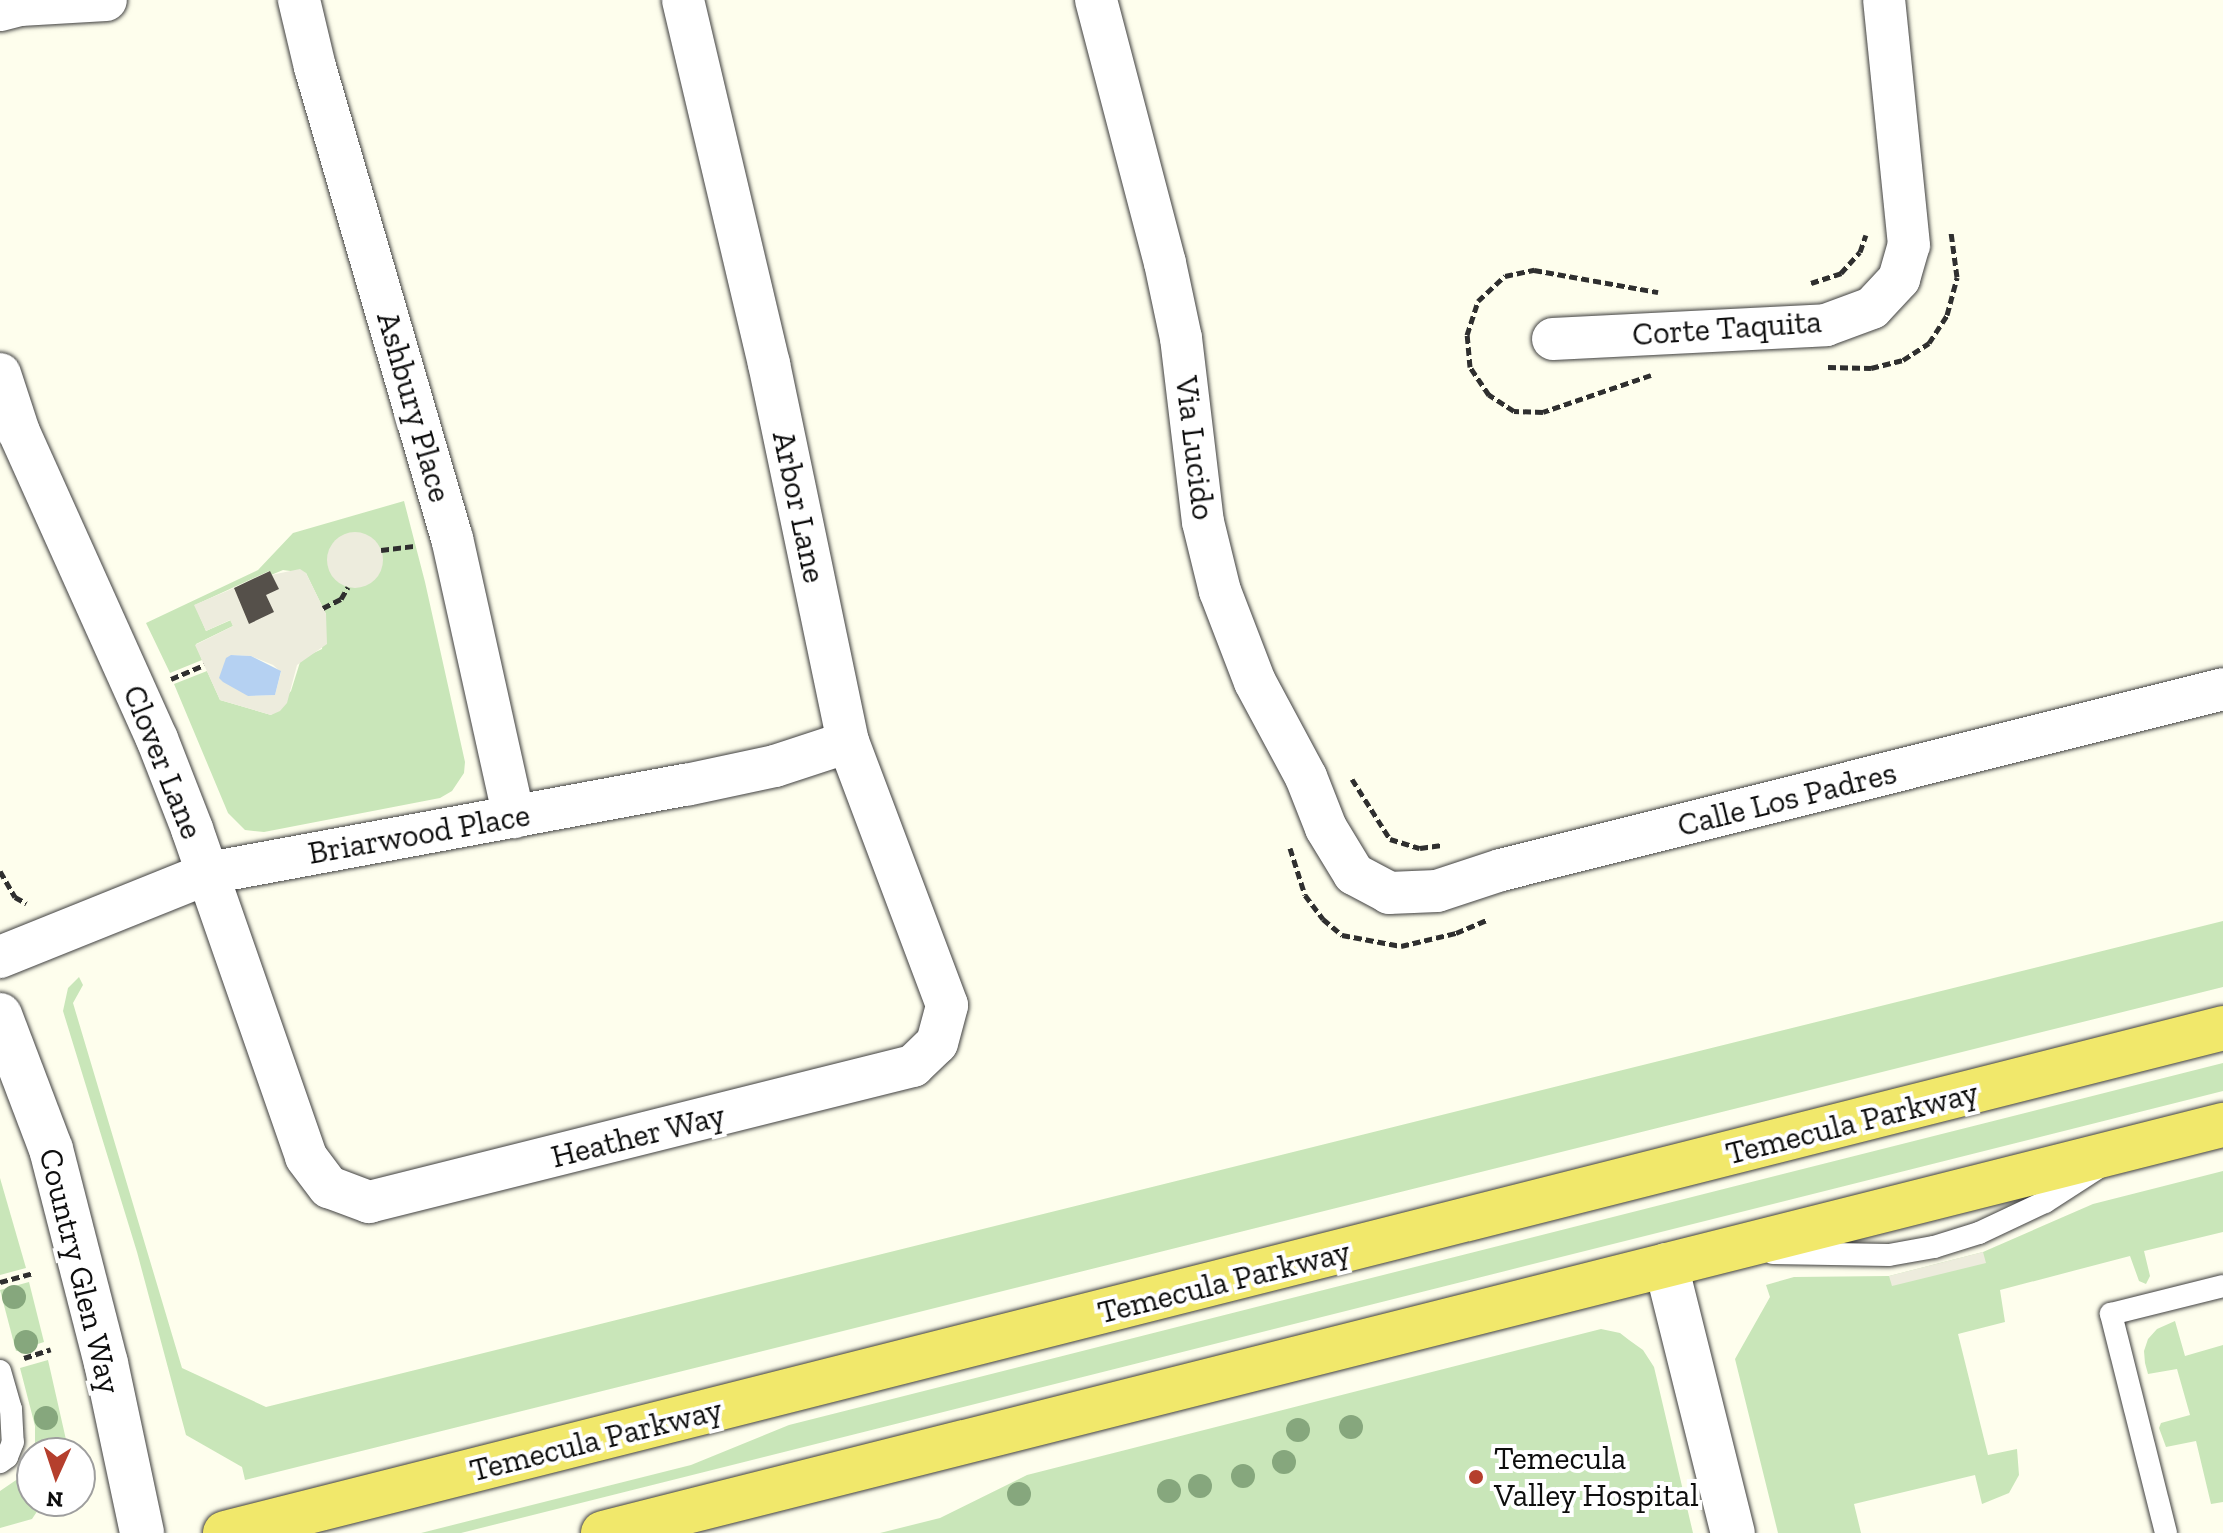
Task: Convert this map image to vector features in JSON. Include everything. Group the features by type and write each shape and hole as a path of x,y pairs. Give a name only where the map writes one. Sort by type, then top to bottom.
{"main road":[{"name":"Temecula Parkway","path":"225,1533 2223,1028"},
{"path":"603,1533 2223,1125"}],"street":[{"path":"0,10 20,5 106,0"},
{"name":"Ashbury Place","path":"299,0 315,67 452,538 514,817"},
{"name":"Arbor Lane","path":"683,0 769,364 848,742 947,1005"},
{"name":"Via Lucido","path":"1096,0 1165,263 1181,338 1203,522 1220,591 1255,682 1306,777 1326,828 1354,874"},
{"name":"Corte Taquita","path":"1553,339 1826,325 1872,308 1899,279 1909,245 1884,0"},
{"name":"Clover Lane","path":"0,374 19,432 157,739 209,873 306,1157"},
{"name":"Calle Los Padres","path":"1354,874 1389,893 1437,891 1516,866 2223,689"},
{"name":"Briarwood Place","path":"0,957 209,873 775,766 848,742"},
{"name":"Heather Way","path":"306,1157 329,1187 369,1202 913,1066 937,1043 947,1005"},
{"name":"Country Glen Way","path":"0,1015 51,1149 106,1363 142,1533"},
{"path":"1666,1265 1733,1533"}],"lane":[{"path":"2166,1533 2111,1314 2223,1286"},
{"path":"0,1462 7,1457 13,1442 10,1365"}],"path":[{"path":"1812,367 1871,368 1903,360 1929,343 1947,315 1957,277 1950,224"},
{"path":"1800,284 1841,273 1860,252 1868,230"},
{"path":"1656,373 1543,412 1514,411 1489,395 1470,367 1467,335 1478,301 1505,276 1534,270 1666,292"},
{"path":"381,550 420,546"},
{"path":"323,608 341,599 348,587"},
{"path":"166,681 204,665"},
{"path":"1350,775 1390,839 1420,848 1445,844"},
{"path":"1286,838 1305,895 1323,919 1342,935 1401,946 1456,933 1497,915"},
{"path":"0,1282 33,1273"},
{"path":"10,1365 51,1349"}],"green space":[{"path":"404,501 465,762 464,773 452,791 440,798 264,832 245,830 228,813 174,684 207,671 220,700 271,715 291,691 301,659 322,649 326,614 306,573 283,570 271,575 269,571 195,605 206,631 231,620 233,626 196,644 202,660 170,673 146,623 258,570 293,533"},
{"path":"2223,921 2223,987 245,1480 242,1467 186,1435 137,1252 63,1011 68,988 79,977 83,985 73,1003 182,1368 266,1407"},
{"path":"2223,1063 2223,1091 461,1533 421,1533 691,1465 789,1425"},
{"path":"2223,1171 2223,1232 2144,1251 2150,1276 2146,1284 2139,1281 2130,1256 2000,1290 2005,1322 1958,1334 1988,1455 2017,1449 2019,1475 2009,1493 1982,1504 1975,1475 1854,1504 1861,1533 1778,1533 1735,1359 1770,1297 1766,1285 1794,1277 1889,1276 1983,1252 2093,1204"},
{"path":"0,1178 26,1268 0,1275"},
{"path":"29,1282 44,1342 16,1351 0,1290"},
{"path":"2175,1321 2185,1356 2223,1345 2223,1502 2211,1504 2196,1441 2166,1447 2159,1428 2161,1423 2190,1415 2177,1369 2148,1374 2145,1363 2144,1351 2148,1339 2157,1329"},
{"path":"1601,1329 1620,1333 1643,1350 1654,1367 1693,1533 880,1533 940,1518 1027,1475"},
{"path":"48,1360 65,1437 35,1437 20,1368"},
{"path":"16,1480 16,1517 33,1517 32,1519 0,1528 0,1491"}],"shaded area":[{"path":"355,532 375,540 383,560 375,580 355,588 335,580 327,560 335,540"},
{"path":"300,569 306,573 326,614 327,644 297,665 287,703 271,715 220,700 195,645 233,626 230,620 206,631 194,605 234,588 266,595 271,575","holes":["231,655 251,656 273,665 281,672 275,695 248,696"]},
{"path":"1983,1252 1986,1263 1892,1286 1889,1276"}],"water":[{"path":"231,655 251,656 281,671 275,695 248,696 223,682 219,678 226,658"}],"building":[{"path":"270,571 279,589 266,595 274,612 249,624 234,588"}],"place":[{"name":"Temecula Valley Hospital","path":"1476,1477"}]}
